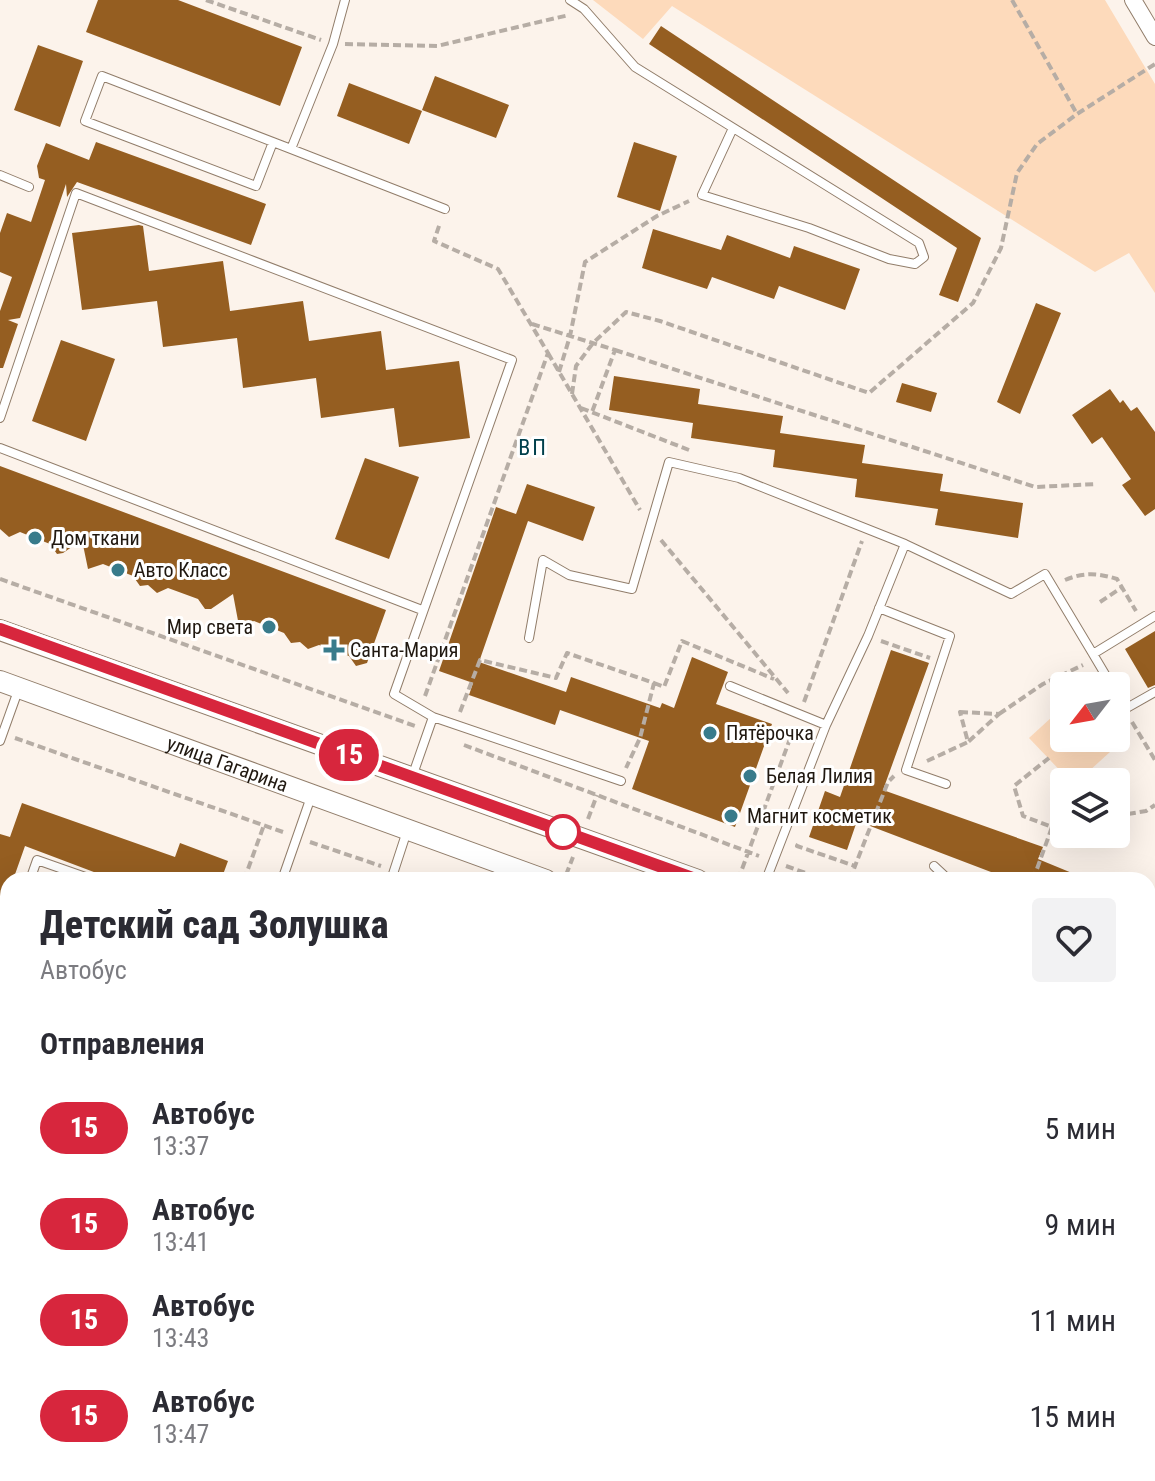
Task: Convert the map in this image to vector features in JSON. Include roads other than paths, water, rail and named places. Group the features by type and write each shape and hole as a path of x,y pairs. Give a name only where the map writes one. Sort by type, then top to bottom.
{"street":[{"path":"1133,0 1155,37"},
{"path":"0,630 673,872"},
{"name":"улица Гагарина","path":"10,684 408,830 498,872"}],"lane":[{"path":"291,149 333,44 345,0"},
{"path":"570,0 584,9 635,67 919,243 924,257 915,264 889,259 809,228 702,195 733,128"},
{"path":"273,142 256,186 85,121 102,76 273,142 445,209"},
{"path":"0,175 29,187"},
{"path":"0,418 76,193 512,360 394,694 433,717 621,781"},
{"path":"0,448 422,610"},
{"path":"529,638 543,560 569,575 632,589 669,462 739,478 905,544 1011,594 1045,574 1104,672"},
{"path":"769,872 826,725 868,636 905,544"},
{"path":"879,608 950,636 906,770 946,784"},
{"path":"1095,657 1155,616"},
{"path":"1,737 10,684"},
{"path":"730,686 826,725"},
{"path":"1130,706 1155,692"},
{"path":"412,778 433,717"},
{"path":"285,872 312,794"},
{"path":"393,872 408,830"},
{"path":"33,872 37,860 71,872"},
{"path":"934,866 940,872"},
{"path":"655,872 661,868"}],"place":[{"name":"Дом ткани","path":"35,538"},
{"name":"Авто Класс","path":"118,570"},
{"name":"Мир света","path":"269,627"},
{"name":"Санта-Мария","path":"334,650"},
{"name":"Пятёрочка","path":"710,733"},
{"name":"Белая Лилия","path":"750,776"},
{"name":"Магнит косметик","path":"731,816"}],"district":[{"name":"ВП","path":"533,447"}]}
